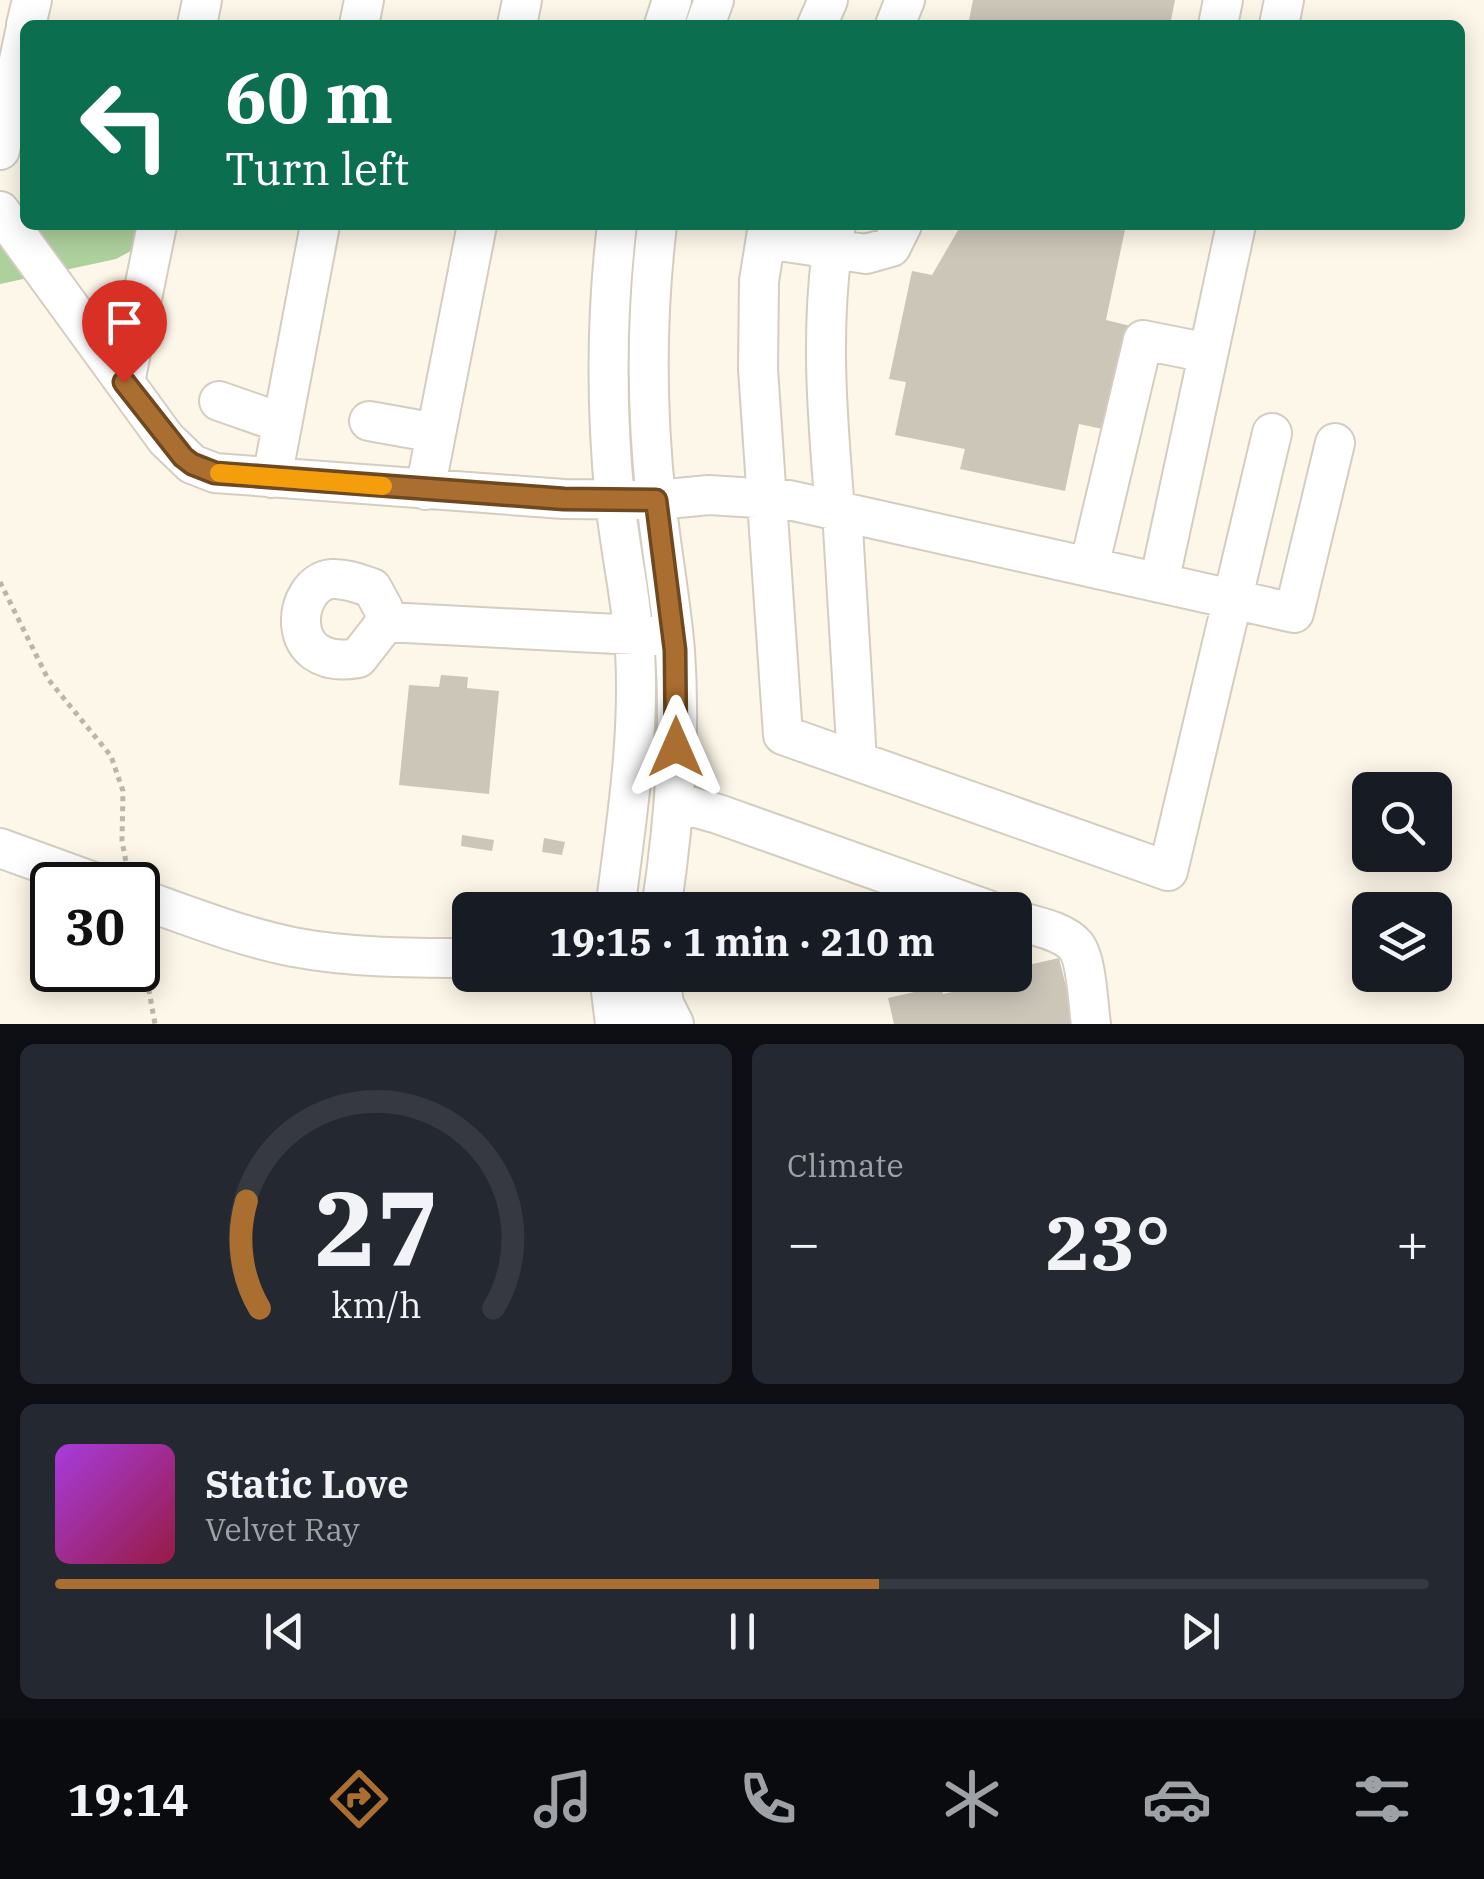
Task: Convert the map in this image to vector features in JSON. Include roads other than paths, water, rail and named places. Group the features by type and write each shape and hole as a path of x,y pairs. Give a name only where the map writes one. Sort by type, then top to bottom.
{"street":[{"path":"0,150 20,56"},
{"path":"0,211 166,439 192,464 215,473 615,500 709,494 769,498 1294,613 1335,443"},
{"path":"124,382 155,230"},
{"path":"272,478 319,230"},
{"path":"424,490 476,230"},
{"path":"617,230 608,342 615,500 634,637 633,774 617,892"},
{"path":"657,230 647,342 656,500 673,636 675,802 663,892"},
{"path":"900,230 891,247 866,254 833,238 767,232 760,281 758,369 784,735 1168,871 1272,433"},
{"path":"1159,583 1235,230"},
{"path":"833,238 826,400 857,761"},
{"path":"1089,567 1143,340 1208,353"},
{"path":"219,401 282,423"},
{"path":"369,421 436,432"},
{"path":"386,622 673,636"},
{"path":"675,802 937,892"},
{"path":"0,848 47,862"},
{"path":"160,901 218,927 293,947 375,956 452,958"},
{"path":"1032,926 1075,945 1081,957 1091,1024"},
{"path":"611,992 615,1024"},
{"path":"636,992 652,1024"},
{"path":"662,992 674,1024"}]}
